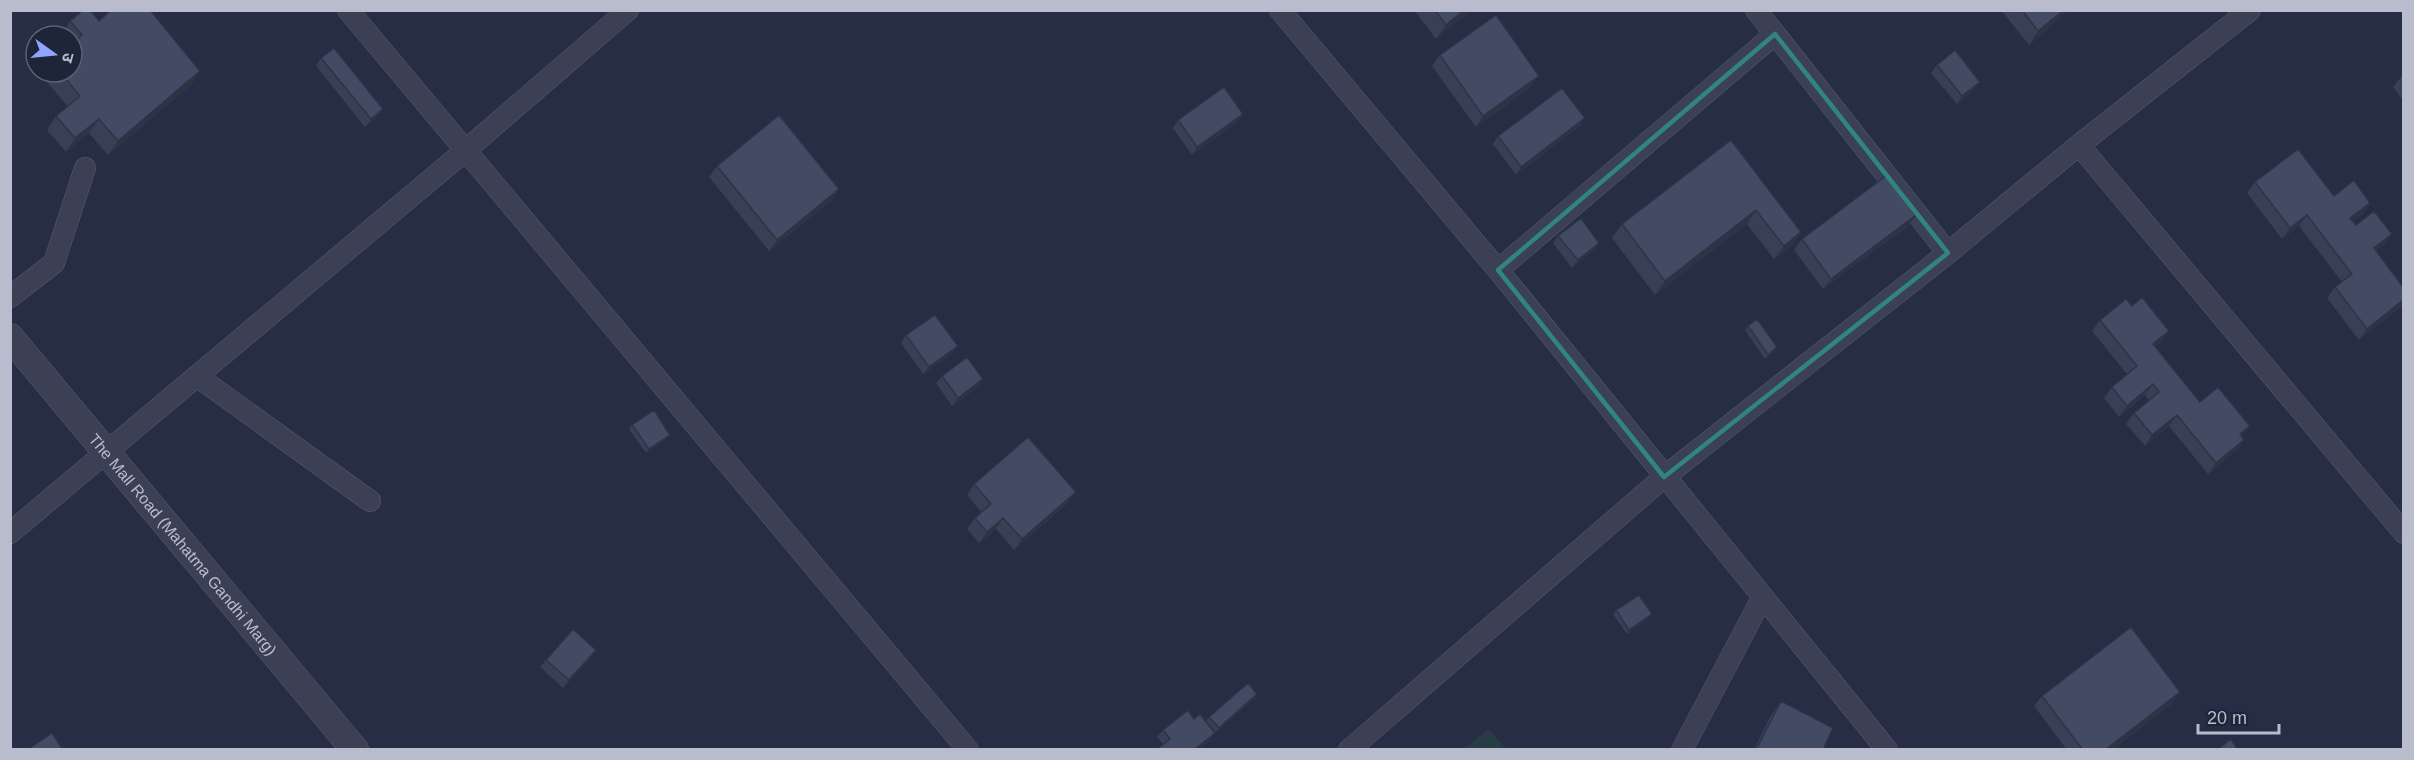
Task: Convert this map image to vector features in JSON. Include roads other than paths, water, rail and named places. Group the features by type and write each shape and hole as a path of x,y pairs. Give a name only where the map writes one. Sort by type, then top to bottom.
{"street":[{"path":"348,10 968,750"},
{"path":"10,533 198,377 628,10"},
{"path":"1280,10 1498,270 1887,750"},
{"path":"1756,10 1948,253"},
{"path":"1349,750 1664,477 1948,253 2079,145 2250,10"},
{"path":"1498,270 1775,34"},
{"path":"2079,145 2403,533"},
{"path":"10,297 54,263 85,168"},
{"name":"The Mall Road (Mahatma Gandhi Marg)","path":"10,337 355,750"},
{"path":"198,377 370,501"},
{"path":"1682,750 1762,598"}]}
